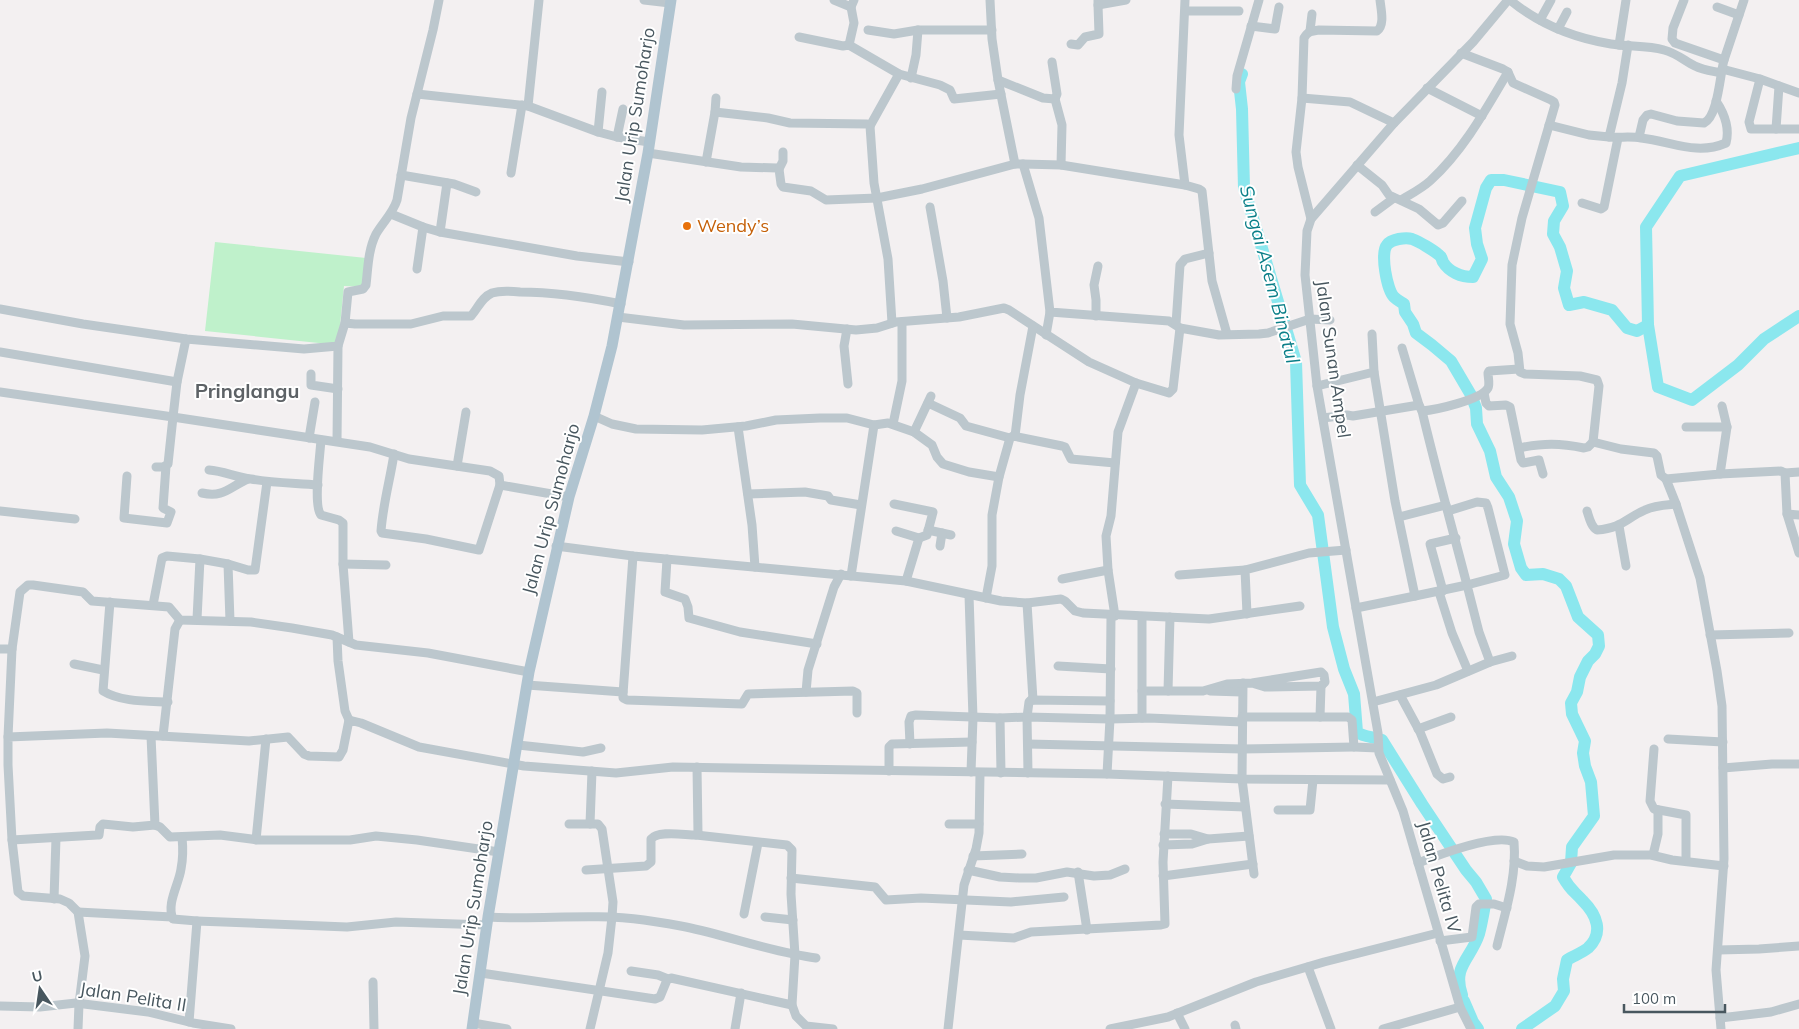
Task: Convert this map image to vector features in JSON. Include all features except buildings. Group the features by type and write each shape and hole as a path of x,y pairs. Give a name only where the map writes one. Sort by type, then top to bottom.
{"main road":[{"name":"Jalan Urip Sumoharjo","path":"473,1026 487,921 513,764 518,745 528,672 556,546 594,416 621,304 648,147 670,2"}],"street":[{"path":"336,441 338,346 345,322 348,293 350,291 363,290 366,285 370,250 376,234 391,214 397,200 417,94 439,0"},
{"path":"511,173 536,40 539,0"},
{"path":"644,0 670,2"},
{"path":"834,0 853,3 854,23 849,45"},
{"path":"990,0 992,30 1001,94 1019,164 1039,218 1050,312 1046,335"},
{"path":"1071,44 1078,44 1085,37 1099,34 1098,3 1126,0"},
{"path":"1185,0 1179,134 1185,185"},
{"path":"1236,89 1237,76 1259,0"},
{"path":"1310,219 1296,152 1302,98 1303,42 1306,34 1310,31 1377,31 1382,25 1380,0"},
{"path":"1310,219 1394,122 1509,0 1540,20 1586,39 1668,51 1698,67 1722,67"},
{"path":"1540,20 1551,0"},
{"path":"1582,203 1601,209 1604,207 1622,83 1626,0"},
{"path":"1684,0 1671,33 1673,42 1722,67 1799,93"},
{"path":"1639,137 1643,120 1647,115 1651,114 1677,121 1704,123 1709,120 1716,102 1722,67 1744,0"},
{"path":"1252,27 1275,29 1279,7"},
{"path":"1716,7 1738,15"},
{"path":"1186,11 1239,11"},
{"path":"1558,29 1567,12"},
{"path":"1310,31 1312,14"},
{"path":"868,30 894,34 918,30 992,30"},
{"path":"912,78 918,30"},
{"path":"798,37 824,43 849,45 899,74 940,85 950,90 954,98 1001,94"},
{"path":"1461,53 1508,72 1513,83 1517,86 1554,102 1555,105 1522,218 1512,265 1510,324 1518,353 1519,368 1524,374 1580,376 1597,380 1599,386 1593,442 1588,447 1555,443 1518,448"},
{"path":"1052,62 1057,94 1055,99 1062,125 1061,165"},
{"path":"1375,212 1429,182 1449,161 1482,116 1508,72"},
{"path":"892,323 888,259 874,183 870,126 899,74"},
{"path":"1760,79 1750,126 1751,129 1799,129"},
{"path":"998,80 1043,98 1055,99"},
{"path":"1776,130 1780,86"},
{"path":"1427,88 1482,116"},
{"path":"598,132 602,92"},
{"path":"417,94 525,105 598,132 706,162 741,167 771,167 779,169"},
{"path":"706,162 716,98"},
{"path":"1302,98 1350,102 1394,122"},
{"path":"1549,125 1590,135 1614,138 1639,137 1697,149 1709,148 1724,144 1727,141 1726,119 1716,102"},
{"path":"617,137 622,109"},
{"path":"715,112 790,122 867,124 870,126"},
{"path":"783,152 783,161 779,169 781,184 784,187 811,191 826,200 877,198 922,189 1019,164 1061,165 1199,188 1202,191 1215,294 1227,334"},
{"path":"1357,165 1382,185 1389,195 1419,209 1438,225 1443,223 1462,201"},
{"path":"401,174 447,183 476,192"},
{"path":"440,232 447,183"},
{"path":"930,207 944,281 947,318"},
{"path":"391,214 440,232 569,255 629,262"},
{"name":"Jalan Sunan Ampel","path":"1310,219 1307,231 1305,275 1317,386 1378,734"},
{"path":"417,269 423,227"},
{"path":"618,317 684,325 792,324 847,329 877,328 892,323 947,318 1004,308 1089,362 1136,383 1169,393 1173,389 1180,265 1185,259 1209,253"},
{"path":"1096,316 1094,285 1098,266"},
{"path":"345,322 355,324 411,324 443,316 471,316 486,297 502,291 577,295 621,304"},
{"path":"0,309 186,340 304,349 338,346"},
{"path":"1050,312 1169,321 1178,326 1215,334 1268,333 1310,319 1330,320"},
{"path":"892,424 902,381 902,322"},
{"path":"986,598 992,566 992,515 999,477 1012,437 1033,326"},
{"path":"847,329 844,346 848,384"},
{"path":"1372,334 1374,372 1398,517 1415,596"},
{"path":"127,476 124,518 166,524 171,512 163,508 166,466 177,382 186,340"},
{"path":"1402,348 1456,538 1479,632 1490,662"},
{"path":"0,352 177,382"},
{"path":"1323,418 1453,405 1480,394 1489,385 1489,371 1519,368"},
{"path":"1317,386 1374,372"},
{"path":"311,374 311,385 338,389"},
{"path":"1107,774 1113,616 1106,536 1110,516 1118,432 1136,383"},
{"path":"0,392 336,441 370,447 394,454 409,459 495,473 499,476 500,485 479,550 426,539 382,533 385,496 390,481 394,454"},
{"path":"1480,394 1489,406 1506,405 1510,407 1522,462 1539,460 1543,474"},
{"path":"914,432 930,400 960,418 966,426 1062,446 1072,459 1115,463"},
{"path":"309,438 315,402"},
{"path":"1720,474 1727,427 1722,406"},
{"path":"457,466 466,412"},
{"path":"594,416 612,424 636,429 702,430 738,427 776,420 820,418 847,418 874,425 892,424 914,432 932,445 937,458 943,464 969,472 999,477"},
{"path":"851,576 874,425"},
{"path":"738,427 752,525 755,567"},
{"path":"1686,428 1727,427"},
{"path":"322,440 318,484 319,514 342,523 349,642"},
{"path":"1593,442 1621,449 1654,453 1657,456 1660,474 1666,478 1700,578 1722,706 1724,866 1716,970 1721,1029"},
{"path":"156,467 166,466"},
{"path":"208,470 268,482 318,484"},
{"path":"1666,478 1781,471 1799,472"},
{"path":"1785,472 1787,514 1799,554"},
{"path":"202,493 210,495 221,494 235,484 248,479"},
{"path":"153,605 161,559 163,557 200,559 252,571 256,568 268,482"},
{"path":"500,485 569,498"},
{"path":"748,494 805,492 828,496 831,500 861,506"},
{"path":"1356,608 1441,591 1505,575 1486,503 1477,502 1398,517"},
{"path":"894,504 933,512 927,535 920,538 896,531"},
{"path":"1587,511 1594,529 1602,530 1619,526 1646,509 1676,504"},
{"path":"0,511 76,519"},
{"path":"1787,514 1799,515"},
{"path":"1619,526 1626,566"},
{"path":"928,530 947,534 940,546"},
{"path":"906,581 920,538"},
{"path":"1456,538 1430,544 1452,633 1468,671"},
{"path":"556,546 633,556 906,581 1001,601 1027,602 1060,599 1065,601 1075,611 1113,616 1209,620 1300,606"},
{"path":"1179,575 1245,570 1318,552 1346,550"},
{"path":"633,556 624,698 627,700 742,704 748,694 856,692 857,713"},
{"path":"197,619 200,559"},
{"path":"667,559 665,592 685,599 689,618 740,632 817,644"},
{"path":"228,564 230,621"},
{"path":"343,564 386,565"},
{"path":"1062,579 1108,570"},
{"path":"1245,570 1247,614"},
{"path":"806,692 808,670 834,587 841,574"},
{"path":"78,1029 85,956 78,912 69,903 60,899 22,896 19,894 12,840 8,765 8,649 20,592 28,585 83,592 92,600 169,606 180,620"},
{"path":"948,1029 964,885 976,849 979,824 972,742 969,595"},
{"path":"110,602 102,689 104,692 135,700 168,702"},
{"path":"1027,602 1033,700"},
{"path":"1142,617 1142,718"},
{"path":"1168,691 1170,617"},
{"path":"180,620 230,621 292,628 337,637 363,646 396,648 428,653 528,672"},
{"path":"163,736 175,629 180,620"},
{"path":"1710,635 1789,633"},
{"path":"8,737 107,733 249,741 288,737 304,754 335,758 341,755 343,750 349,720 345,711 338,661 337,637"},
{"path":"1373,702 1436,685 1490,662 1512,656"},
{"path":"74,664 104,670"},
{"path":"1058,666 1111,669"},
{"path":"1142,692 1203,691 1224,693 1252,683 1321,672 1324,675 1325,682 1321,686 1320,717"},
{"path":"1252,683 1266,687 1321,686"},
{"path":"527,685 623,692"},
{"path":"1242,687 1242,779 1254,874"},
{"path":"1400,695 1438,774 1443,779 1450,777"},
{"path":"1028,773 1028,702 1033,700 1110,701"},
{"path":"910,744 909,722 911,716 926,715 973,718 1027,716 1242,720 1320,717 1350,718 1354,747"},
{"path":"1418,729 1451,717"},
{"path":"1000,718 1001,773"},
{"path":"349,720 361,723 419,747 513,764 616,773 673,767 697,767 1107,774 1242,779 1390,780"},
{"name":"Jalan Pelita IV","path":"1378,734 1379,746 1403,811 1460,1007 1471,1029"},
{"path":"151,736 155,825"},
{"path":"256,840 266,739"},
{"path":"1668,739 1723,742"},
{"path":"889,771 890,745 972,742"},
{"path":"1028,744 1242,749 1379,746"},
{"path":"518,745 583,752 601,748"},
{"path":"1654,748 1650,801 1654,809 1686,815 1686,861"},
{"path":"1723,768 1799,764"},
{"path":"696,835 698,832 697,767"},
{"path":"590,824 592,771"},
{"path":"959,936 1014,938 1031,932 1161,926 1165,924 1163,845 1168,776"},
{"path":"1278,810 1310,810 1313,780"},
{"path":"1165,804 1245,807"},
{"path":"1653,855 1658,834 1658,810"},
{"path":"12,840 97,836 103,824 133,827 155,825 167,835 182,837 220,835 256,840 350,840 376,836 499,852"},
{"path":"569,824 598,824 602,829 613,902 608,953 590,1029"},
{"path":"948,824 979,824"},
{"path":"586,870 649,865 651,862 651,839 656,834 696,835 791,847 790,878 795,955 792,1005 796,1016 806,1026 832,1029"},
{"path":"1164,834 1191,834 1208,839"},
{"path":"1163,845 1192,844 1208,839 1249,836"},
{"path":"172,916 173,898 181,868 182,837"},
{"path":"54,898 56,838"},
{"path":"1418,863 1466,846 1505,840 1512,841 1514,845 1514,861 1497,946"},
{"path":"744,914 758,843"},
{"path":"973,856 1022,854"},
{"path":"1514,861 1527,866 1544,867 1614,855 1653,855 1672,860 1724,866"},
{"path":"1163,876 1253,864"},
{"path":"968,870 1000,876 1036,878 1067,872 1078,872 1094,876 1110,875 1125,869"},
{"path":"1078,872 1087,930"},
{"path":"790,878 875,887 886,900 921,898 1011,902 1064,897"},
{"path":"1110,1029 1123,1028 1178,1013 1256,982 1308,966 1439,937 1472,938 1477,906 1486,904 1506,908"},
{"path":"78,912 172,916 175,919 347,927 396,922 612,917 685,927 795,955 816,958"},
{"path":"764,917 793,920"},
{"path":"192,1025 197,920"},
{"path":"1718,950 1759,950 1799,946"},
{"path":"1308,966 1331,1029"},
{"path":"631,971 792,1005"},
{"path":"481,973 599,992 658,999 668,979"},
{"path":"373,982 374,1029"},
{"path":"735,1029 741,993"},
{"name":"Jalan Pelita II","path":"0,1006 40,1007 79,1004 148,1012 192,1025 231,1029"},
{"path":"1720,1018 1771,1012 1799,1004"},
{"path":"1383,1029 1460,1007"},
{"path":"1178,1013 1185,1029"},
{"path":"473,1026 507,1029"}],"green space":[{"path":"215,242 366,258 363,287 344,286 338,345 205,331"}],"waterway":[{"name":"Sungai Asem Binatul","path":"1242,74 1239,82 1242,109 1244,188 1296,362 1300,485 1318,515 1333,627 1344,669 1354,694 1357,732 1382,740 1422,804 1486,899 1476,943 1464,963 1459,977 1462,995"},
{"path":"1799,148 1680,176 1646,227 1648,325 1658,387 1692,400 1738,365 1764,339 1799,316"},
{"path":"1522,1029 1555,1006 1564,991 1563,979 1567,960 1588,948 1596,936 1597,924 1592,912 1570,888 1563,877 1571,863 1572,847 1594,816 1591,782 1585,766 1583,753 1585,741 1572,714 1571,703 1577,692 1580,677 1588,661 1595,654 1599,646 1598,635 1578,617 1566,586 1559,579 1543,574 1526,575 1521,568 1514,544 1517,521 1509,497 1496,477 1490,451 1477,424 1476,408 1471,395 1451,361 1416,333 1413,324 1405,312 1404,304 1391,293 1385,271 1385,249 1389,243 1395,240 1409,238 1426,246 1440,256 1446,266 1452,271 1460,275 1473,277 1482,259 1477,244 1475,228 1486,188 1491,180 1504,180 1560,192 1563,206 1554,221 1553,234 1560,247 1567,271 1564,288 1569,305 1584,302 1612,310 1627,328 1637,331 1648,325"},
{"name":"Sungai Asem Binatul","path":"1464,1001 1478,1029"}],"place":[{"name":"Wendy’s","path":"687,226"}],"district":[{"name":"Pringlangu","path":"247,391"}]}
